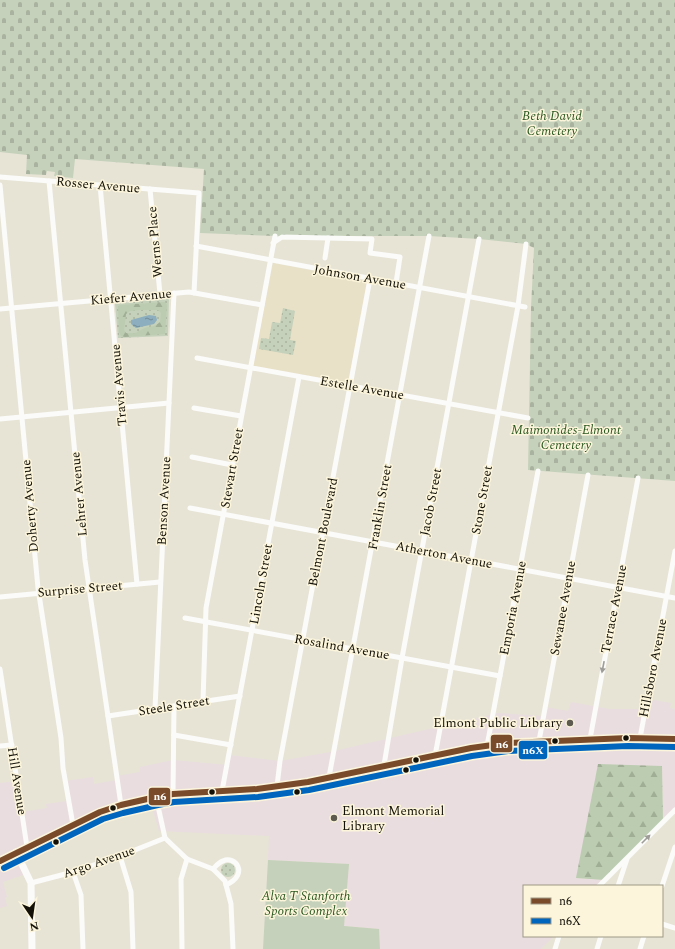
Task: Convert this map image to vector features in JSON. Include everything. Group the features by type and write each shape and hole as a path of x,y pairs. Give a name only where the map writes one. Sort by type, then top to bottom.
{"main road":[{"path":"0,860 100,812 121,805 156,797 173,794 277,786 487,746 538,741 590,739 675,739"}],"street":[{"name":"Rosser Avenue","path":"0,177 199,193 196,246"},
{"name":"Lehrer Avenue","path":"50,181 89,588 121,805"},
{"name":"Doherty Avenue","path":"0,185 39,593 61,738 64,775 73,825"},
{"name":"Travis Avenue","path":"100,185 137,584"},
{"name":"Werns Place","path":"150,189 160,294"},
{"name":"Stewart Street","path":"203,702 206,608 274,236"},
{"name":"Franklin Street","path":"330,777 429,236"},
{"path":"273,243 282,237 372,239 370,253 400,257 396,283"},
{"path":"325,258 328,238"},
{"name":"Jacob Street","path":"384,765 402,658 450,404 479,239"},
{"name":"Stone Street","path":"435,756 518,306 526,244"},
{"name":"Johnson Avenue","path":"196,246 525,307"},
{"path":"194,293 196,246"},
{"name":"Belmont Boulevard","path":"277,786 280,761 370,278"},
{"name":"Kiefer Avenue","path":"0,309 189,292 262,305"},
{"name":"Benson Avenue","path":"155,709 174,293"},
{"name":"Estelle Avenue","path":"197,358 528,418"},
{"name":"Lincoln Street","path":"222,791 299,376"},
{"path":"0,419 169,403"},
{"path":"194,408 241,416"},
{"path":"192,457 232,465"},
{"name":"Emporia Avenue","path":"487,746 538,471"},
{"name":"Sewanee Avenue","path":"538,741 588,475"},
{"name":"Terrace Avenue","path":"590,739 638,478"},
{"name":"Atherton Avenue","path":"190,508 675,598"},
{"name":"Hillsboro Avenue","path":"640,738 675,551"},
{"name":"Surprise Street","path":"0,597 160,582"},
{"name":"Rosalind Avenue","path":"185,618 500,676"},
{"name":"Hill Avenue","path":"0,669 2,696 12,745 27,847"},
{"name":"Steele Street","path":"108,716 240,696"},
{"path":"173,794 174,706"},
{"path":"174,736 231,745"},
{"path":"0,746 12,745"},
{"path":"156,797 165,838 187,859 213,870 221,876 226,885 231,904 233,949"},
{"path":"600,885 675,810"},
{"name":"Argo Avenue","path":"31,883 73,872 120,856 165,838"},
{"path":"662,885 675,847"},
{"path":"16,852 31,883 32,949"},
{"path":"120,856 131,892 133,949"},
{"path":"618,885 628,857"},
{"path":"182,949 181,879 187,859"},
{"path":"213,870 218,864 225,860 230,860 236,864 239,869 239,874 234,881 226,885"},
{"path":"73,872 81,895 83,949"},
{"path":"663,924 675,928"},
{"path":"554,949 559,937"},
{"path":"596,949 601,937"},
{"path":"640,949 644,937"}],"shaded area":[{"path":"273,263 367,281 348,384 253,366"},
{"path":"648,699 671,703 670,708 675,709 675,810 663,822 662,766 576,878 605,880 600,885 523,885 523,937 553,937 541,949 380,949 379,929 344,926 349,864 268,860 269,836 159,831 151,804 103,816 18,857 26,874 3,882 7,897 5,898 7,906 0,908 0,783 17,781 22,812 47,808 46,804 67,801 65,781 93,777 94,784 117,780 117,776 140,772 140,767 173,760 227,765 229,755 280,761 330,752 498,713 543,716 545,707 568,711 571,702 609,709 640,709"}],"green space":[{"name":"Beth David Cemetery","path":"0,0 675,0 675,481 528,470 531,308 534,248 526,244 429,236 275,236 200,233 204,169 75,159 73,178 54,176 55,172 47,171 46,175 26,174 27,155 0,152"},
{"path":"169,298 168,336 118,338 115,304"},
{"path":"165,302 167,305 165,334 121,336 119,332 118,307 120,305","holes":["158,310 161,313 160,322 156,325 135,333 126,333 124,330 126,314 130,311"]},
{"path":"283,308 295,311 290,340 296,341 293,355 259,349 261,338 269,339 272,322 280,323"},
{"path":"598,764 662,766 663,822 605,880 576,878"},
{"name":"Alva T Stanforth Sports Complex","path":"268,860 349,864 344,926 379,929 380,949 263,949"},
{"path":"225,863 231,863 235,867 235,873 231,877 225,877 221,873 221,867"}],"water":[{"path":"149,315 156,316 157,320 154,324 136,328 131,324 131,320"}],"transit line":[{"name":"n6","path":"0,861 100,812 121,805 156,797 173,794 257,789 308,782 471,748 507,743 628,738 675,739"},
{"name":"n6X","path":"4,868 103,819 174,802 258,797 309,790 472,756 508,751 628,746 675,747"}],"place":[{"name":"Elmont Public Library","path":"570,723"},
{"name":"Elmont Memorial Library","path":"334,818"}],"park label":[{"name":"Maimonides-Elmont Cemetery","path":"566,438"}]}
